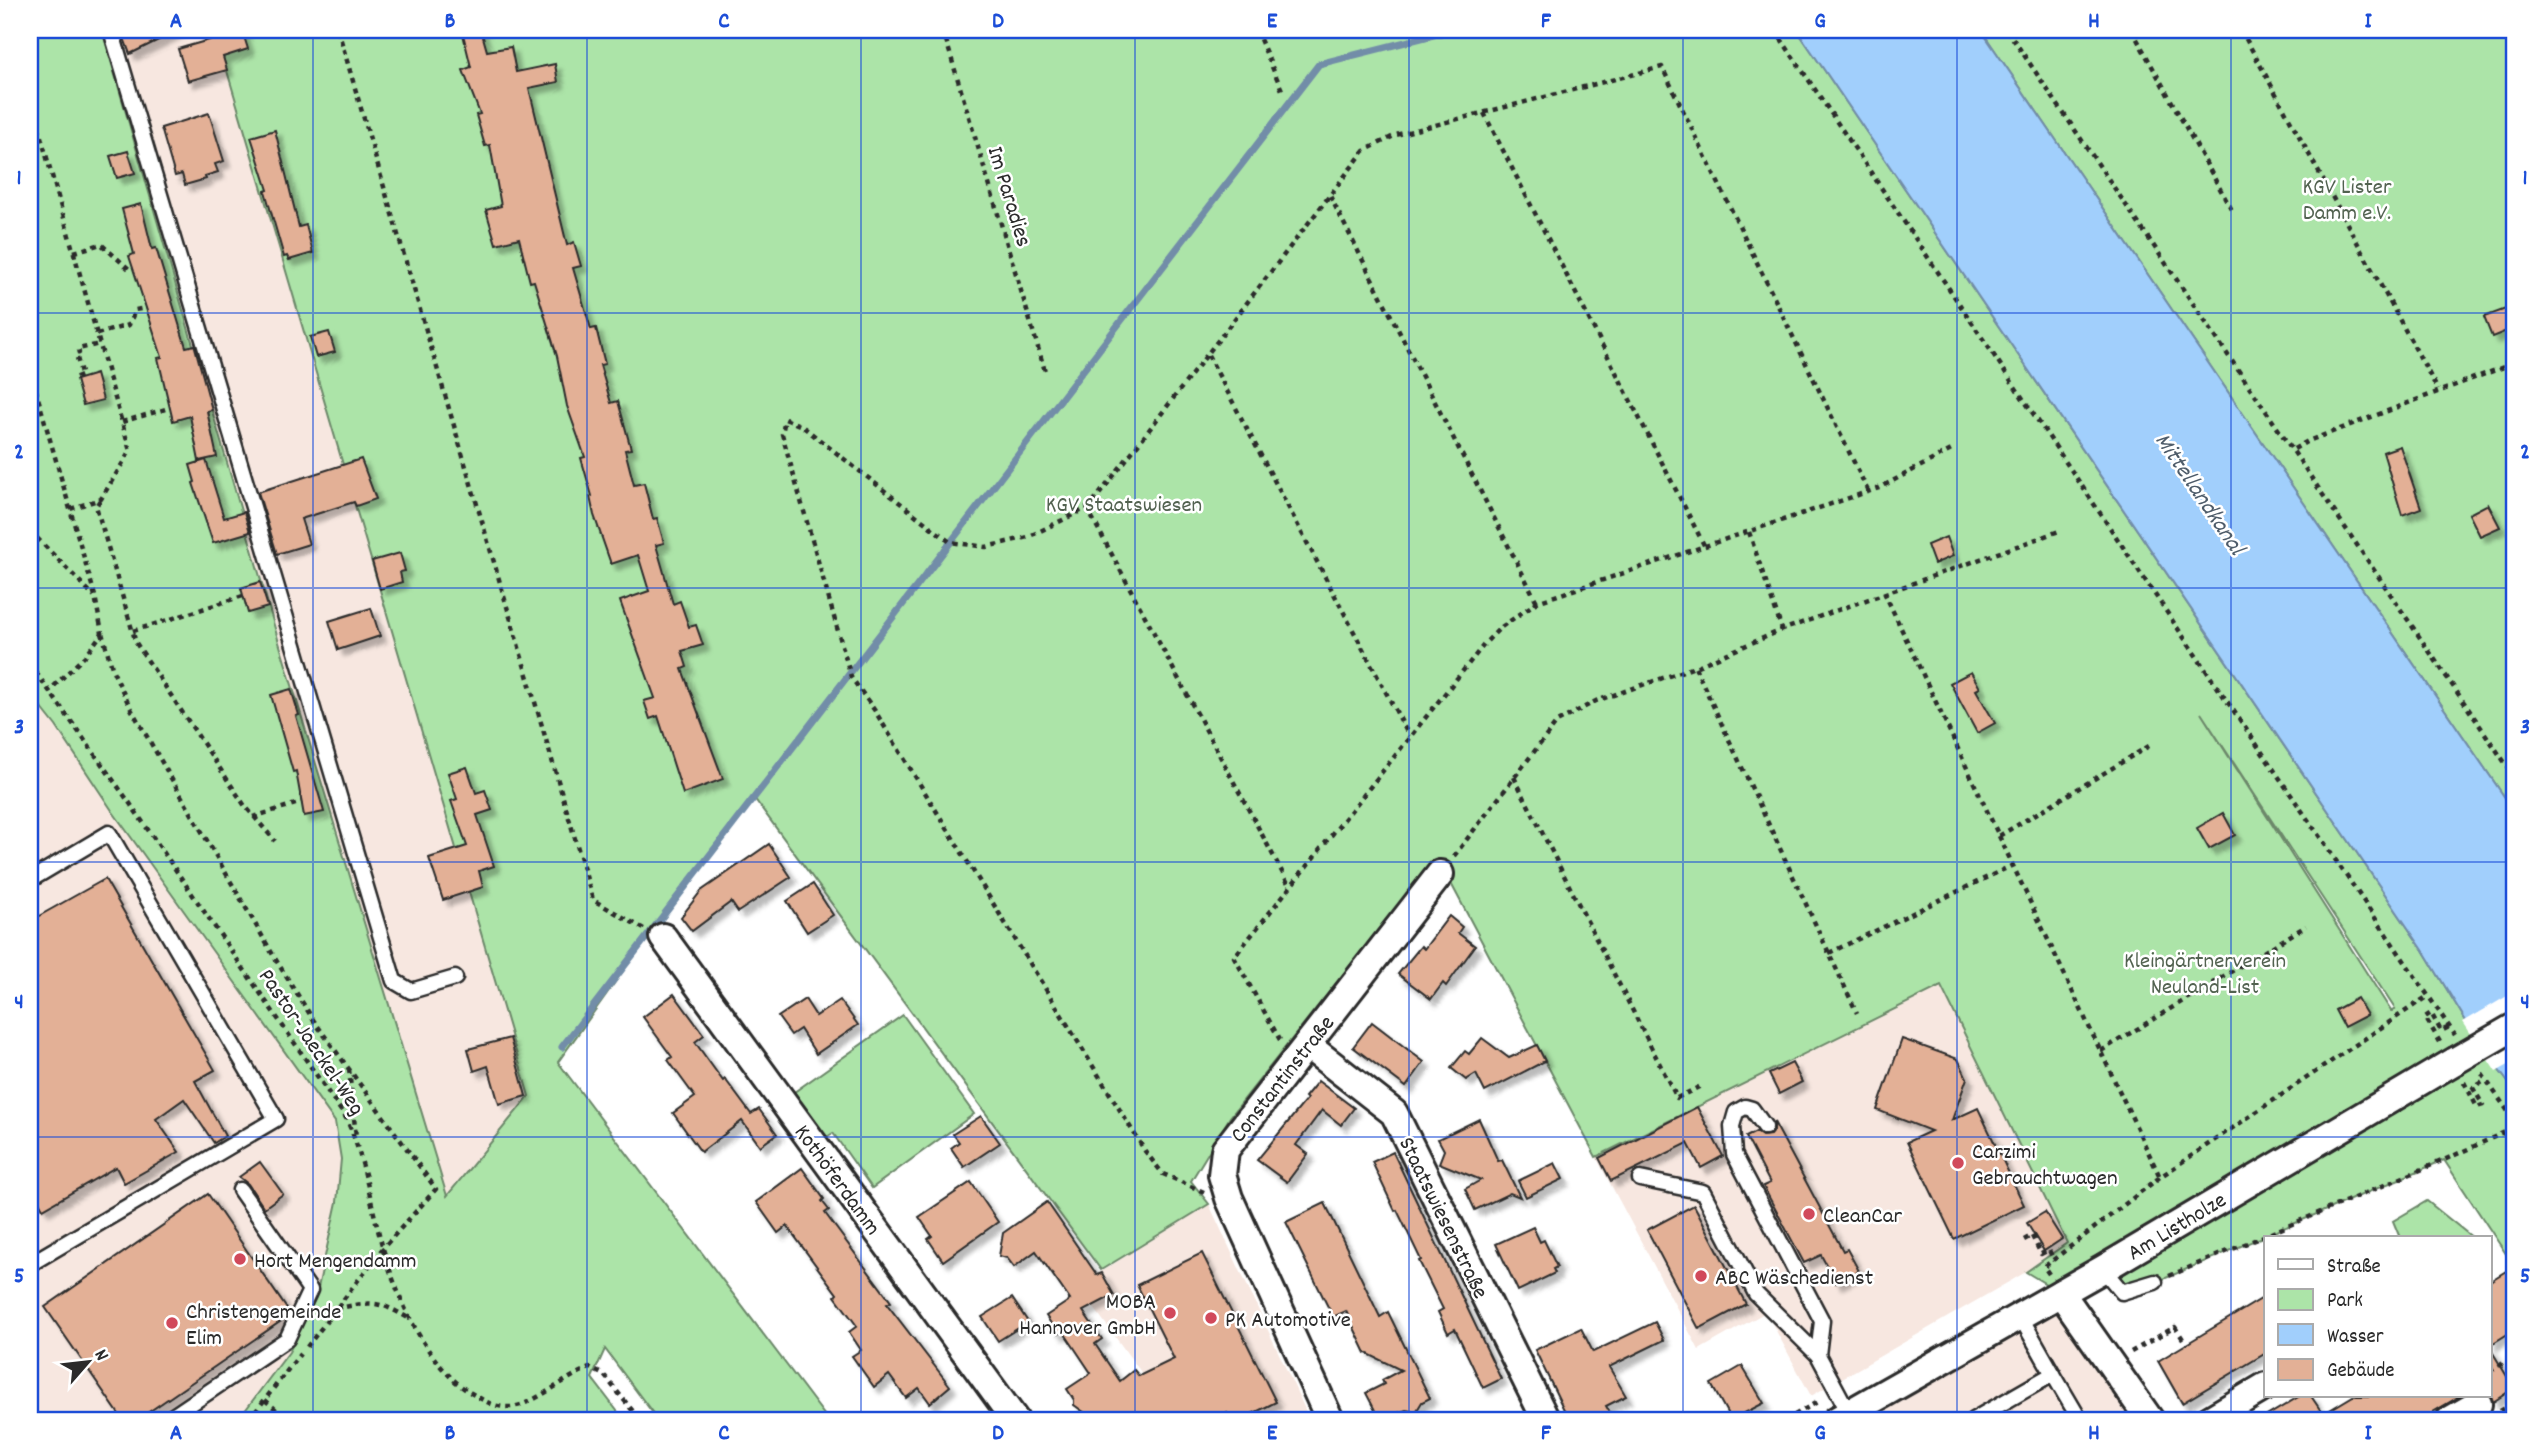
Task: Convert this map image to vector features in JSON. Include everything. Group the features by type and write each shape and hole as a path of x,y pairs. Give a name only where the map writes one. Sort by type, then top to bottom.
{"street":[{"name":"Constantinstraße","path":"1330,1420 1229,1198 1222,1175 1225,1150 1440,874"},
{"name":"Kothöferdamm","path":"655,934 1015,1420"},
{"name":"Am Listholze","path":"1843,1417 2020,1316 2055,1284 2103,1269 2514,1027"},
{"name":"Staatswiesenstraße","path":"1301,1052 1394,1114 1546,1420"},
{"path":"2055,1284 2150,1420"},
{"path":"2209,1420 2264,1387"},
{"path":"2450,1420 2480,1407"}],"lane":[{"path":"111,30 394,981 411,991 455,978"},
{"path":"30,880 109,833 276,1119 30,1264"},
{"path":"1765,1127 1752,1109 1745,1107 1736,1112 1732,1126 1734,1154 1822,1321 1818,1355"},
{"path":"1640,1179 1703,1192 1755,1294 1818,1355 1843,1417"},
{"path":"167,1420 287,1339 310,1290 240,1190"},
{"path":"2103,1269 2122,1292 2155,1282"},
{"path":"2020,1316 2080,1420"},
{"path":"1973,1420 2053,1374"}],"path":[{"path":"338,30 593,900 655,934"},
{"name":"Im Paradies","path":"943,30 1045,371"},
{"path":"1256,30 1282,90"},
{"path":"1775,30 2200,663 2428,996 2160,1177 2044,1267 2055,1284"},
{"path":"2007,30 2514,776"},
{"path":"2132,30 2233,212"},
{"path":"2241,30 2438,390"},
{"path":"1229,1198 1198,1191 1163,1174 1145,1151 875,711 851,677 782,434 785,419 802,426 950,542 986,547 1028,537 1087,508 1364,150 1396,135 1662,68 1868,491"},
{"path":"30,98 131,451 96,506 136,643 253,817 275,841"},
{"path":"1484,113 1705,547"},
{"path":"1330,196 1537,602"},
{"path":"74,252 101,244 129,268 133,267"},
{"path":"97,334 129,325 135,310 146,308"},
{"path":"79,379 78,374 81,373 76,354 79,353 78,349 100,344"},
{"path":"1208,355 1409,736"},
{"path":"2293,449 2438,390 2514,363"},
{"path":"30,370 95,596 113,671 130,707 276,960 348,1069 436,1189 383,1248 249,1420"},
{"path":"122,422 169,408"},
{"path":"1301,1052 1284,1048 1234,957 1409,736 1500,628 1537,602 1879,488 1955,448"},
{"path":"70,509 101,499"},
{"path":"1087,508 1289,885"},
{"path":"30,531 95,596"},
{"path":"1440,874 1557,722 1596,701 1695,667 1884,592 2059,531"},
{"path":"1749,532 1782,631"},
{"path":"1884,592 2160,1177"},
{"path":"133,631 243,596"},
{"path":"50,690 86,655 102,633"},
{"name":"Pastor-Jaeckel-Weg","path":"30,664 338,1107 357,1142 383,1248 425,1346 456,1384 491,1405 512,1408 537,1397 573,1374 590,1368 604,1375 640,1420"},
{"path":"1695,667 1857,1013"},
{"path":"1999,836 2149,746"},
{"path":"1514,777 1677,1098 1701,1086"},
{"path":"253,817 302,802"},
{"path":"1829,953 2013,865"},
{"path":"2101,1051 2306,926"},
{"path":"2437,1037 2426,1017 2431,1013 2441,1031 2449,1027"},
{"path":"348,1069 357,1142"},
{"path":"2466,1087 2477,1108 2483,1105 2473,1088 2486,1080"},
{"path":"2155,1282 2514,1128"},
{"path":"2024,1240 2033,1236 2041,1254 2049,1250 2054,1261"},
{"path":"335,1310 369,1302 387,1306 412,1320"},
{"path":"2123,1357 2175,1326 2185,1342"},
{"path":"2492,1370 2514,1357"},
{"path":"265,1400 288,1420"}],"shaded area":[{"path":"102,30 215,30 218,38 529,1096 447,1197 334,828"},
{"path":"30,693 335,1122 341,1159 337,1202 316,1297 289,1352 238,1420 30,1420"},
{"path":"1941,986 2067,1243 2026,1272 1811,1396 1766,1312 1699,1350 1596,1157"},
{"path":"1209,1204 1310,1420 1176,1420 1078,1286"},
{"path":"2061,1293 2150,1420 1837,1420"}],"green space":[{"name":"KGV Staatswiesen","path":"30,30 102,30 278,639 447,1196 529,1096 215,30 1797,30 2423,950 2483,1049 2514,1090 2514,1266 2444,1160 2161,1280 2122,1292 2103,1269 2061,1293 2026,1272 2067,1243 1941,986 1596,1157 1446,874 1432,862 1230,1117 1191,1181 1209,1204 1101,1270 754,798 651,932 558,1062 828,1420 658,1420 605,1349 592,1378 624,1420 238,1420 289,1352 316,1297 337,1202 341,1159 335,1122 113,812 56,726 30,693","holes":["2201,713 2395,1009 2391,1011"]},
{"name":"KGV Lister Damm e.V.","path":"1981,30 2514,30 2514,811"},
{"path":"903,1015 974,1114 872,1188 833,1133 822,1140 790,1095"},
{"path":"2427,1201 2471,1236 2399,1236 2393,1221"}],"water":[{"name":"Mittellandkanal","path":"1797,30 1981,30 2514,811 2514,1090 2483,1049 2423,950"}],"pier":[{"path":"2514,992 2514,1062 2496,1072 2463,1022"}],"building":[{"path":"121,30 179,30 130,54"},
{"path":"221,30 242,30 248,49 223,57 227,70 188,81 178,49 223,36"},
{"path":"462,30 481,30 487,51 511,47 516,72 555,64 558,82 529,88 567,245 574,242 581,266 573,268 591,329 596,328 605,364 600,365 611,403 618,401 631,449 625,450 634,485 644,483 653,519 657,518 664,543 656,545 673,604 680,601 689,627 696,625 703,645 682,651 687,667 682,669 723,779 683,794 658,716 650,719 644,701 655,698 620,601 649,591 638,555 611,564 594,515 592,496 581,458 585,457 567,406 557,356 534,281 530,282 519,238 496,244 486,210 501,206 490,145 485,146 476,115 480,114 463,70 471,67"},
{"path":"209,113 224,161 215,164 218,172 205,176 206,179 185,185 182,174 175,176 161,128"},
{"path":"275,130 299,227 306,225 313,253 289,260 287,256 284,257 265,191 268,190 251,137"},
{"path":"128,151 135,173 117,178 110,156"},
{"path":"141,204 152,249 156,248 186,347 195,345 212,410 207,411 217,457 199,461 190,416 173,421 158,358 162,357 129,256 134,254 122,209"},
{"path":"2511,307 2514,328 2492,337 2484,317"},
{"path":"329,332 335,352 316,357 310,337"},
{"path":"96,374 103,400 83,405 76,380"},
{"path":"2400,446 2421,508 2402,515 2383,452"},
{"path":"361,459 376,499 356,506 354,502 301,519 309,544 277,554 258,492"},
{"path":"206,460 224,518 244,512 250,532 213,543 193,483 195,482 190,465"},
{"path":"2488,504 2500,527 2480,536 2469,514"},
{"path":"1946,537 1953,556 1934,564 1927,545"},
{"path":"400,553 405,571 400,572 402,582 380,589 372,561"},
{"path":"260,582 268,607 248,613 241,588"},
{"path":"371,608 380,636 338,650 329,621"},
{"path":"1971,672 1980,688 1976,690 1995,723 1977,733 1950,683"},
{"path":"291,689 299,715 296,716 324,812 304,816 296,771 293,772 271,695"},
{"path":"467,767 476,793 485,790 492,810 477,815 494,866 479,871 483,887 443,900 429,858 467,846 451,801 457,799 448,773"},
{"path":"2223,813 2235,835 2209,849 2197,828"},
{"path":"769,844 791,877 738,912 731,902 692,931 681,917 701,891"},
{"path":"105,879 215,1070 195,1081 225,1136 214,1143 184,1099 156,1119 179,1152 124,1183 116,1167 43,1209 30,1185 30,921"},
{"path":"813,884 833,915 807,932 787,901"},
{"path":"1449,916 1462,927 1458,933 1475,946 1446,986 1443,983 1431,999 1398,974 1421,946 1424,949"},
{"path":"674,994 704,1035 695,1042 723,1081 725,1079 751,1114 759,1109 777,1134 760,1146 742,1121 701,1152 673,1113 695,1097 668,1060 672,1057 643,1017"},
{"path":"2357,998 2367,1015 2344,1027 2335,1010"},
{"path":"805,999 816,1016 840,1000 858,1025 816,1054 800,1029 791,1035 778,1017"},
{"path":"1372,1022 1424,1062 1406,1087 1353,1047"},
{"path":"510,1038 526,1096 499,1104 488,1066 474,1071 468,1049"},
{"path":"1482,1038 1509,1058 1537,1045 1545,1061 1485,1092 1476,1074 1466,1080 1451,1068 1465,1051 1469,1054"},
{"path":"1902,1039 1958,1059 1967,1078 1952,1120 1978,1108 2024,1205 1954,1239 1907,1142 1931,1131 1877,1110"},
{"path":"1792,1063 1802,1082 1779,1094 1769,1074"},
{"path":"1318,1081 1354,1108 1341,1125 1322,1110 1296,1145 1308,1154 1287,1182 1257,1160 1307,1099 1305,1097"},
{"path":"1697,1107 1723,1156 1701,1168 1688,1143 1611,1181 1599,1158"},
{"path":"981,1116 1000,1143 964,1167 951,1148 959,1142 953,1134"},
{"path":"1479,1119 1498,1161 1502,1160 1520,1197 1510,1193 1475,1210 1465,1189 1481,1180 1439,1163 1444,1150 1438,1139"},
{"name":"CleanCar","path":"1774,1122 1843,1251 1847,1249 1859,1271 1836,1283 1821,1255 1804,1263 1763,1186 1770,1183 1746,1137 1756,1132 1762,1136 1770,1135 1774,1130"},
{"path":"1393,1152 1501,1379 1483,1388 1455,1329 1448,1333 1438,1312 1443,1309 1372,1162"},
{"path":"260,1162 283,1194 264,1208 248,1184 239,1177"},
{"path":"1555,1163 1563,1179 1526,1197 1518,1181"},
{"path":"802,1168 824,1199 822,1201 829,1210 825,1213 891,1302 887,1304 950,1386 930,1403 919,1388 906,1398 889,1375 874,1387 852,1356 861,1350 849,1332 857,1326 835,1296 837,1294 787,1226 778,1233 756,1202"},
{"path":"971,1182 998,1222 943,1261 928,1239 932,1236 919,1217"},
{"path":"208,1194 289,1312 287,1317 137,1420 123,1420 45,1307"},
{"path":"1047,1202 1097,1275 1102,1273 1114,1295 1083,1311 1102,1339 1095,1344 1120,1381 1134,1370 1139,1376 1174,1359 1137,1285 1202,1253 1276,1402 1240,1420 1230,1420 1227,1413 1212,1420 1095,1420 1074,1405 1067,1389 1091,1373 1063,1331 1058,1334 1046,1316 1070,1300 1036,1251 1014,1267 1007,1258 999,1256 1003,1233"},
{"path":"1325,1203 1380,1317 1388,1312 1430,1398 1422,1402 1416,1412 1406,1410 1380,1420 1366,1393 1384,1384 1382,1380 1401,1370 1366,1353 1346,1311 1333,1317 1286,1222"},
{"path":"1694,1205 1746,1304 1699,1329 1647,1230"},
{"path":"2045,1212 2062,1239 2044,1251 2027,1223"},
{"path":"1533,1227 1540,1242 1544,1240 1557,1267 1553,1269 1555,1273 1518,1291 1496,1244"},
{"path":"2506,1271 2514,1283 2514,1330 2492,1344 2492,1280"},
{"path":"2264,1297 2264,1354 2182,1403 2158,1361"},
{"path":"1012,1298 1028,1322 998,1341 982,1317"},
{"path":"1655,1322 1664,1340 1609,1367 1626,1396 1606,1406 1614,1420 1569,1420 1535,1350 1581,1328 1593,1352"},
{"path":"2492,1351 2514,1388 2493,1402 2492,1398"},
{"path":"1742,1366 1764,1403 1731,1420 1711,1384"},
{"path":"2297,1398 2312,1398 2323,1414 2350,1398 2457,1398 2433,1412 2434,1420 2260,1420"}],"waterway":[{"path":"562,1047 1319,64 1453,30"}],"place":[{"name":"Carzimi Gebrauchtwagen","path":"1958,1163"},
{"name":"CleanCar","path":"1809,1214"},
{"name":"Hort Mengendamm","path":"240,1259"},
{"name":"ABC Wäschedienst","path":"1701,1276"},
{"name":"MOBA Hannover GmbH","path":"1170,1313"},
{"name":"PK Automotive","path":"1211,1318"},
{"name":"Christengemeinde Elim","path":"172,1323"}],"park label":[{"name":"Kleingärtnerverein Neuland-List","path":"2205,972"}]}
